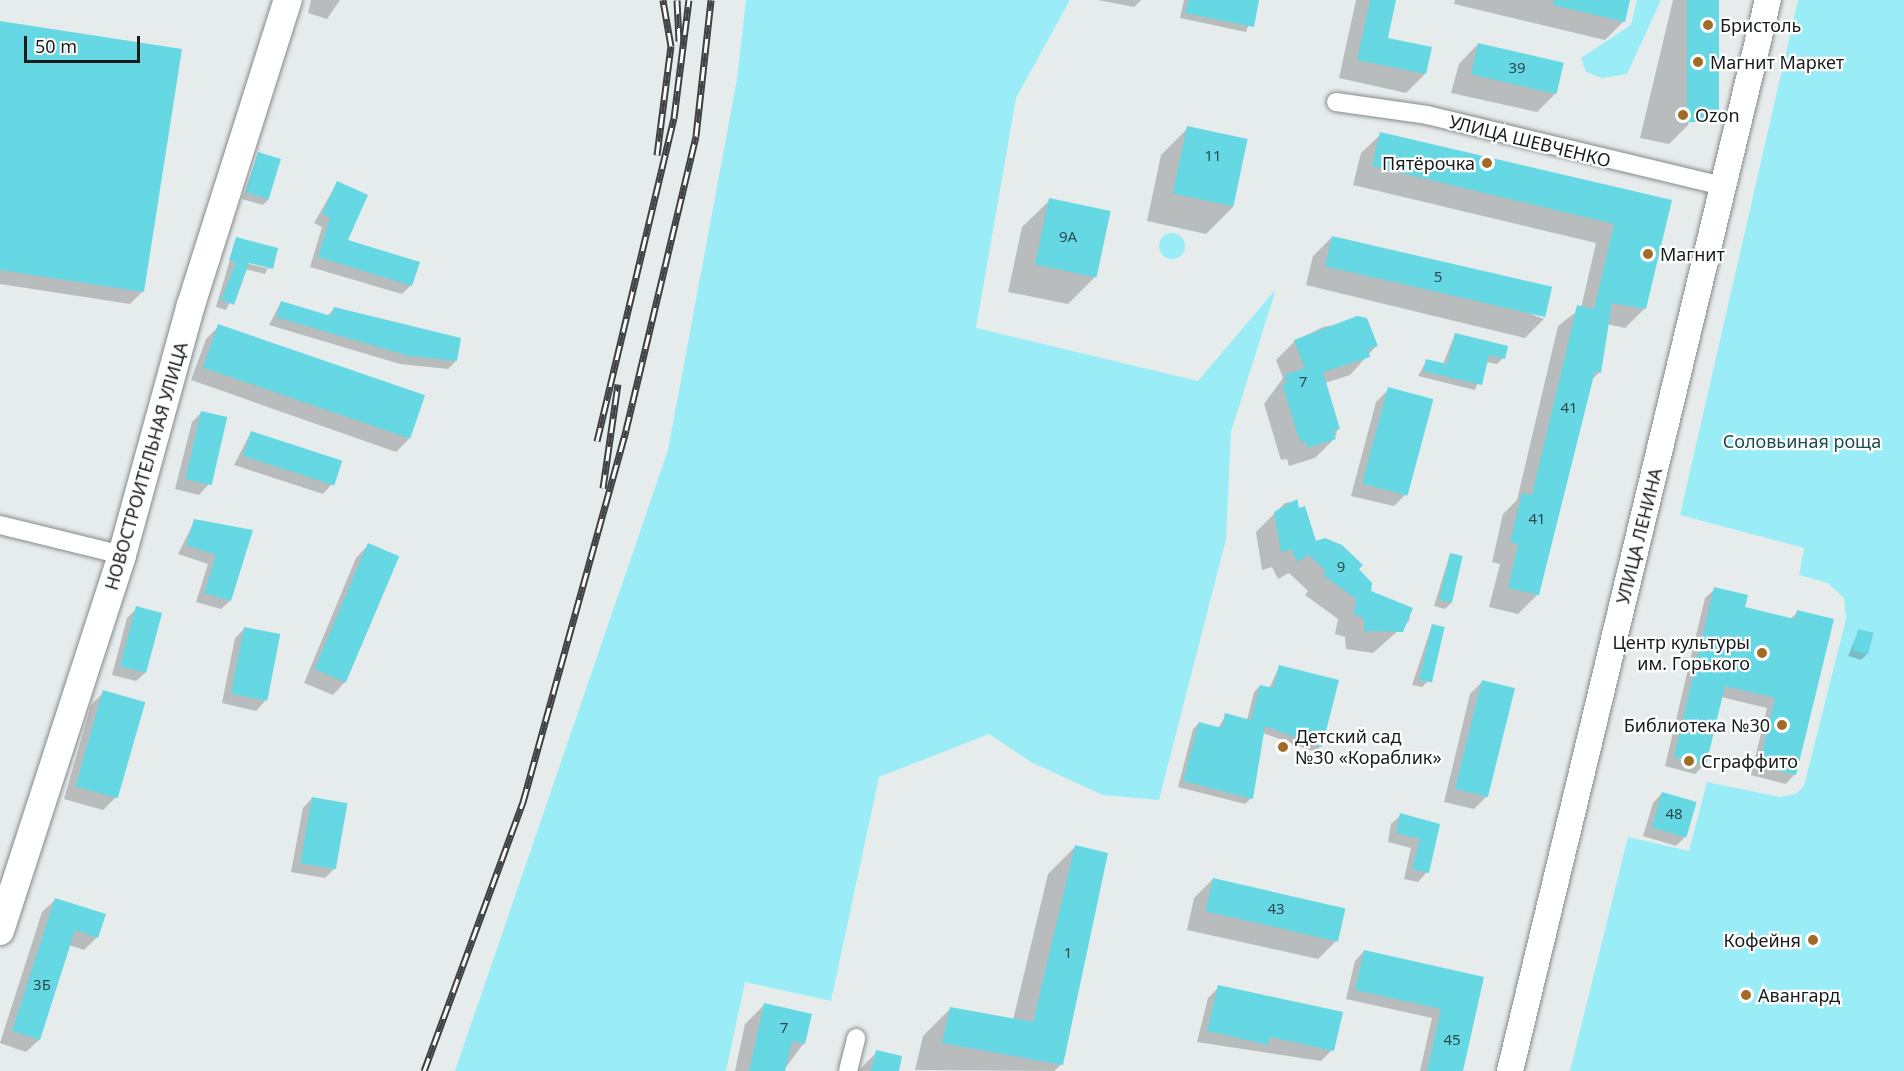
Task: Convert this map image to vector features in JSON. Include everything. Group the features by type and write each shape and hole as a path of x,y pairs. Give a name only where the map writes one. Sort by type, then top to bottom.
{"main road":[{"name":"НОВОСТРОИТЕЛЬНАЯ УЛИЦА","path":"0,931 122,555 191,305 288,0"},
{"name":"УЛИЦА ЛЕНИНА","path":"1510,1071 1768,0"}],"street":[{"name":"УЛИЦА ШЕВЧЕНКО","path":"1336,102 1426,115 1723,186"},
{"path":"0,525 122,555"},
{"path":"848,1071 856,1038"}],"green space":[{"path":"746,0 1070,0 1016,98 976,328 1198,381 1276,289 1231,432 1226,539 1159,800 1103,795 1031,762 989,734 879,777 831,1001 745,982 726,1071 455,1071 668,450 737,79"},
{"path":"1637,0 1661,0 1627,74 1602,78 1586,72 1581,58 1631,25"},
{"name":"Соловьиная роща","path":"1798,0 1904,0 1904,1071 1570,1071 1628,837 1689,851 1707,782 1780,797 1796,794 1804,786 1846,619 1844,598 1828,583 1799,575 1804,548 1680,515"},
{"path":"1172,233 1181,237 1185,246 1181,255 1172,259 1163,255 1159,246 1163,237"}],"building":[{"path":"1188,0 1259,0 1254,27 1185,13"},
{"path":"1370,0 1396,0 1388,38 1432,47 1426,74 1357,60"},
{"path":"1554,0 1630,0 1625,22 1553,5"},
{"path":"1687,0 1719,0 1719,122 1687,122"},
{"path":"0,21 182,49 144,292 0,270"},
{"path":"1478,43 1564,63 1557,94 1471,74"},
{"path":"1187,126 1248,139 1233,206 1173,193"},
{"path":"1380,132 1672,200 1646,309 1612,303 1601,373 1595,371 1539,595 1508,588 1518,544 1510,542 1522,493 1532,495 1577,305 1594,309 1614,224 1372,166"},
{"path":"258,152 281,159 269,199 246,192"},
{"path":"337,181 368,195 348,240 420,262 412,286 318,257 330,217 322,214"},
{"path":"1049,198 1111,211 1096,278 1035,265"},
{"path":"1332,236 1552,287 1545,317 1325,266"},
{"path":"236,237 278,248 273,269 249,263 234,305 221,300 236,262 229,260"},
{"path":"281,301 331,316 334,307 461,338 457,361 409,356 276,317"},
{"path":"1357,316 1367,318 1378,346 1368,349 1370,357 1323,372 1340,429 1333,431 1336,439 1307,448 1306,441 1300,442 1282,384 1287,383 1284,375 1305,368 1294,340"},
{"path":"218,324 425,395 410,439 203,367"},
{"path":"1455,333 1508,346 1505,359 1489,355 1482,385 1423,371 1426,359 1447,364"},
{"path":"1388,387 1433,399 1408,496 1362,484"},
{"path":"201,411 227,417 212,485 185,479"},
{"path":"251,431 342,461 334,485 243,456"},
{"path":"1297,499 1299,508 1305,506 1316,541 1325,538 1342,545 1363,565 1359,569 1372,583 1371,591 1413,608 1403,632 1364,631 1364,618 1354,615 1356,599 1323,575 1326,571 1309,555 1297,562 1291,549 1281,552 1274,512"},
{"path":"194,519 253,530 231,601 204,593 216,555 186,545"},
{"path":"368,543 399,556 346,682 314,669"},
{"path":"1450,553 1463,556 1452,603 1439,600"},
{"name":"Центр культуры им. Горького","path":"1714,587 1748,595 1745,607 1795,619 1797,610 1834,619 1796,775 1759,766 1775,698 1725,686 1706,765 1674,757"},
{"path":"136,606 162,613 146,673 120,666"},
{"path":"1432,624 1445,627 1432,682 1419,680"},
{"path":"244,627 280,634 267,701 231,694"},
{"path":"1858,629 1874,633 1868,654 1853,650"},
{"path":"1279,665 1339,680 1322,747 1265,726 1253,799 1183,781 1199,722 1222,728 1225,713 1251,720 1260,685 1273,688"},
{"path":"1482,680 1515,688 1488,797 1455,789"},
{"path":"103,690 145,702 118,798 75,786"},
{"path":"1662,792 1697,802 1686,837 1652,828"},
{"path":"312,797 347,803 336,869 300,863"},
{"path":"1400,813 1440,824 1429,873 1412,869 1420,839 1396,833"},
{"path":"1075,845 1108,853 1063,1065 942,1043 950,1007 1033,1022"},
{"path":"1213,878 1346,909 1338,942 1205,911"},
{"path":"55,898 106,914 98,938 75,930 40,1040 12,1031"},
{"path":"1364,950 1484,977 1463,1071 1427,1071 1441,1009 1355,990"},
{"path":"1218,985 1343,1012 1334,1051 1270,1037 1268,1045 1207,1031"},
{"path":"764,1003 812,1014 805,1044 792,1041 785,1071 749,1071"},
{"path":"876,1050 902,1056 899,1071 871,1071"}],"railway":[{"path":"657,155 671,46 663,0"},
{"path":"677,0 679,41"},
{"path":"597,441 674,118 689,0"},
{"path":"424,1071 523,802 626,430 696,136 711,0"},
{"path":"603,488 618,384"}],"place":[{"name":"Бристоль","path":"1708,25"},
{"name":"Магнит Маркет","path":"1698,62"},
{"name":"Ozon","path":"1683,115"},
{"name":"Пятёрочка","path":"1487,163"},
{"name":"Магнит","path":"1648,254"},
{"name":"Центр культуры им. Горького","path":"1762,653"},
{"name":"Библиотека №30","path":"1782,725"},
{"name":"Детский сад №30 «Кораблик»","path":"1283,747"},
{"name":"Сграффито","path":"1689,761"},
{"name":"Кофейня","path":"1813,940"},
{"name":"Авангард","path":"1746,995"}]}
